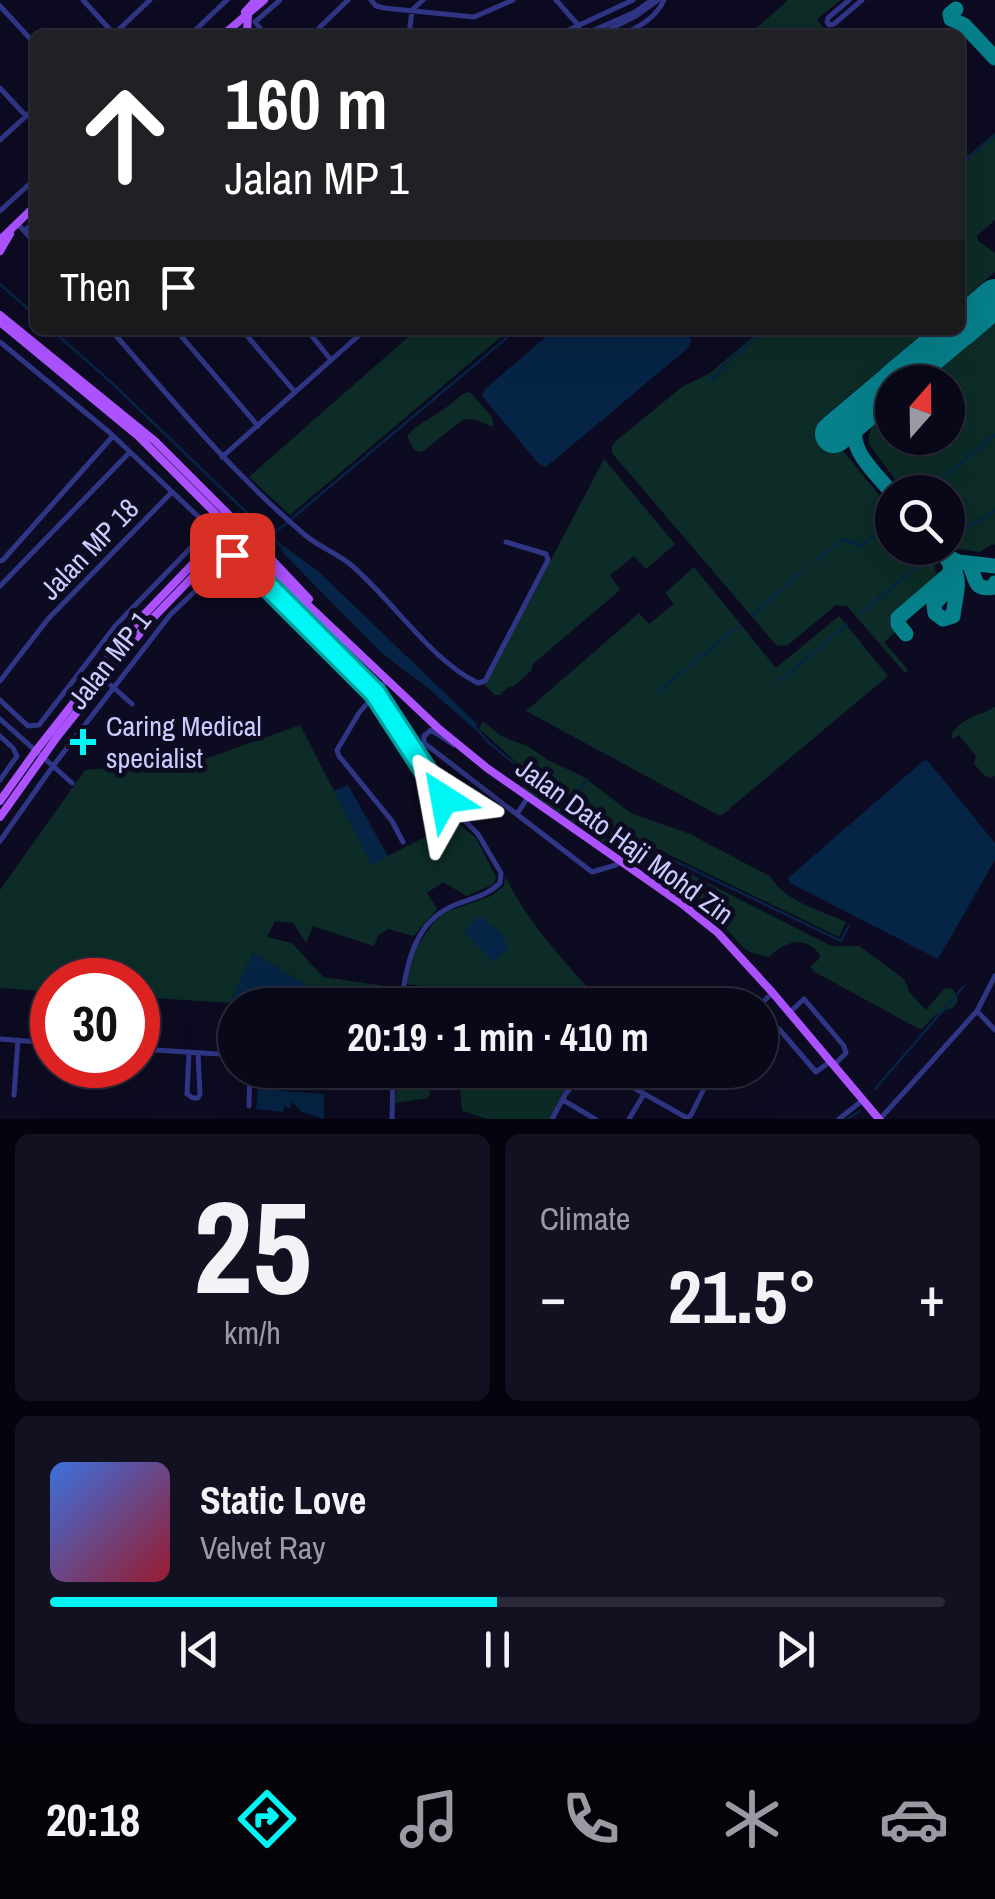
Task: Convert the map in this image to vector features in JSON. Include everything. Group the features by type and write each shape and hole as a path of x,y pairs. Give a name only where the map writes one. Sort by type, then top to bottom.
{"main road":[{"path":"240,20 256,0"},
{"path":"229,30 264,0"},
{"path":"240,20 246,30"},
{"path":"0,239 30,211"},
{"path":"0,252 16,224"},
{"path":"0,319 144,432 296,584 324,618"},
{"path":"0,319 120,421 235,527 291,589 324,618"},
{"path":"215,512 220,531 215,549"},
{"path":"0,800 148,623 235,527"},
{"path":"0,816 38,754 155,602 215,549 234,544 255,552"},
{"name":"Jalan Dato Haji Mohd Zin","path":"324,618 386,681 466,752 698,916 768,988"},
{"name":"Jalan Dato Haji Mohd Zin","path":"778,999 877,1116"}],"street":[{"path":"83,0 109,30"},
{"path":"117,30 150,0"},
{"path":"195,30 227,0"},
{"path":"262,30 255,22 280,0"},
{"path":"317,30 348,0"},
{"path":"371,0 380,7 474,18 514,0"},
{"path":"410,30 412,10 423,0"},
{"path":"490,0 497,7"},
{"path":"556,0 579,26"},
{"path":"570,30 631,0"},
{"path":"611,29 658,0 660,8 631,30"},
{"path":"849,0 828,18 829,25 862,0"},
{"path":"0,6 30,39"},
{"path":"240,20 246,30"},
{"path":"0,88 26,116"},
{"path":"0,140 30,112"},
{"path":"0,211 30,184"},
{"path":"16,224 30,239"},
{"path":"24,232 30,227"},
{"path":"118,335 222,457 308,538 350,564 454,668 478,683 485,681 542,572 534,550 506,542"},
{"path":"180,335 258,426"},
{"path":"246,335 295,392"},
{"path":"311,335 331,360"},
{"path":"222,457 359,335"},
{"path":"0,342 111,434 206,524 206,532 116,625 36,727 28,726 0,700"},
{"path":"0,561 120,421"},
{"path":"0,586 129,453"},
{"name":"Jalan MP 18","path":"0,681 48,619 171,493"},
{"name":"Jalan MP 1","path":"0,842 53,766 170,615 234,555 375,693"},
{"path":"145,592 155,602"},
{"path":"103,678 132,704"},
{"path":"386,681 338,745 338,753 392,821 403,842"},
{"path":"375,693 424,772 444,799 470,822 501,873 500,883 490,893 442,910 415,941 403,988"},
{"path":"8,726 17,716"},
{"path":"0,719 72,783"},
{"path":"466,752 431,730 424,736 424,744 592,872 616,866 620,861"},
{"path":"0,736 14,748 16,756 0,780"},
{"path":"517,814 528,798"},
{"path":"863,1119 877,1116 977,1011 995,976"},
{"path":"780,1029 816,1072 846,1053 804,999 790,1012"},
{"path":"977,1011 995,1030"},
{"path":"0,1039 30,1041"},
{"path":"14,1096 18,1040"},
{"path":"160,1050 218,1055"},
{"path":"188,1052 188,1094 193,1098 200,1094 198,1053"},
{"path":"249,1106 250,1088"},
{"path":"392,1119 393,1088"},
{"path":"552,1119 571,1088"},
{"path":"634,1088 687,1118 704,1088"},
{"path":"629,1119 644,1094"},
{"path":"562,1100 595,1119"},
{"path":"839,1119 864,1100"}],"green space":[{"path":"788,0 841,0 817,19 825,30 755,30"},
{"path":"995,133 995,220 977,236 995,253 995,272 965,298 965,158"},
{"path":"995,322 995,545 980,552 965,550 965,475 892,475 877,455 965,455 965,365 943,365"},
{"path":"410,335 503,335 290,515 249,477"},
{"path":"755,335 921,335 885,365 875,365 875,374 819,421 875,490 875,565 935,565 936,579 889,622 896,632 884,642 908,670 905,673 847,606 836,605 788,645 777,646 612,453 617,440 682,387 710,373"},
{"path":"467,392 491,416 493,427 464,419 422,452 414,450 407,436"},
{"path":"875,423 875,452 869,444"},
{"path":"604,459 675,544 646,569 634,556 610,575 620,590 533,664 531,671 514,686 495,695 485,685"},
{"path":"694,567 776,668 839,616 888,676 722,815 526,711 639,613 649,624 674,604 665,593"},
{"path":"995,707 995,776 990,778 974,764 976,756 959,735 953,739 951,735 965,720"},
{"path":"483,721 501,736 582,776 631,813 690,834 771,877 794,899 846,922 839,937 579,811 479,729"},
{"path":"300,725 372,864 456,821 476,838 496,877 494,884 467,896 443,882 427,893 437,909 414,936 388,929 378,936 374,946 313,926 306,943 293,923 275,921 267,937 292,943 323,977 398,988 311,988 253,953 237,988 218,988 218,1002 160,998 160,958 30,958 30,990 0,988 0,890 85,770 202,760"},
{"path":"523,784 602,829 831,946 859,946 904,979 910,993 926,1010 945,988 953,989 958,1000 921,1030 813,971 811,966 820,955 808,945 788,944 769,957 752,953 678,892 524,790"},
{"path":"505,876 537,927 588,988 440,988 406,984 413,951 435,921 445,912 491,896 504,886"},
{"path":"396,1088 431,1088 429,1098 395,1103"},
{"path":"460,1088 567,1088 549,1119 488,1119 462,1111"}],"water":[{"path":"548,335 688,335 692,341 546,467 538,463 482,396 485,389"},
{"path":"284,546 319,572 478,725 473,728 384,655 280,550"},
{"path":"923,761 928,761 995,843 995,860 938,959 790,883 788,878"},
{"path":"348,785 388,856 372,865 334,791"},
{"path":"480,916 502,933 508,949 493,962 464,931"},
{"path":"253,953 311,988 237,988"},
{"path":"258,1089 324,1094 324,1119 302,1112 291,1101 291,1108 284,1107 283,1112 256,1109"}],"waterway":[{"path":"965,161 995,136"},
{"path":"0,284 30,311"},
{"path":"58,335 271,536 510,335"},
{"path":"710,376 713,380 725,364 759,335"},
{"path":"947,475 995,435"},
{"path":"965,528 995,511"},
{"path":"815,562 843,539 861,546 875,534"},
{"path":"271,536 284,549"},
{"path":"861,613 917,566"},
{"path":"753,615 802,572"},
{"path":"780,681 847,624"},
{"path":"656,693 739,626"},
{"path":"473,725 489,743 567,806 606,828 841,941 849,925"},
{"path":"568,805 588,779"},
{"path":"875,1089 963,987"},
{"path":"848,1119 860,1111"}],"taxiway":[{"path":"956,9 950,14 951,19 964,25 995,58"},
{"path":"874,400 858,420 855,441 877,475"},
{"path":"965,563 995,566"},
{"path":"968,563 978,585 987,588 995,583"},
{"path":"906,634 898,618 949,574 950,565"},
{"path":"951,565 957,579 953,616 943,619 935,613 934,604 953,585"}],"runway":[{"path":"965,324 995,298"},
{"path":"915,365 951,335"},
{"path":"834,434 875,399"}],"place":[{"name":"Caring Medical specialist","path":"83,742"}],"route":[{"path":"232,555 252,570 375,693 444,799"}]}
